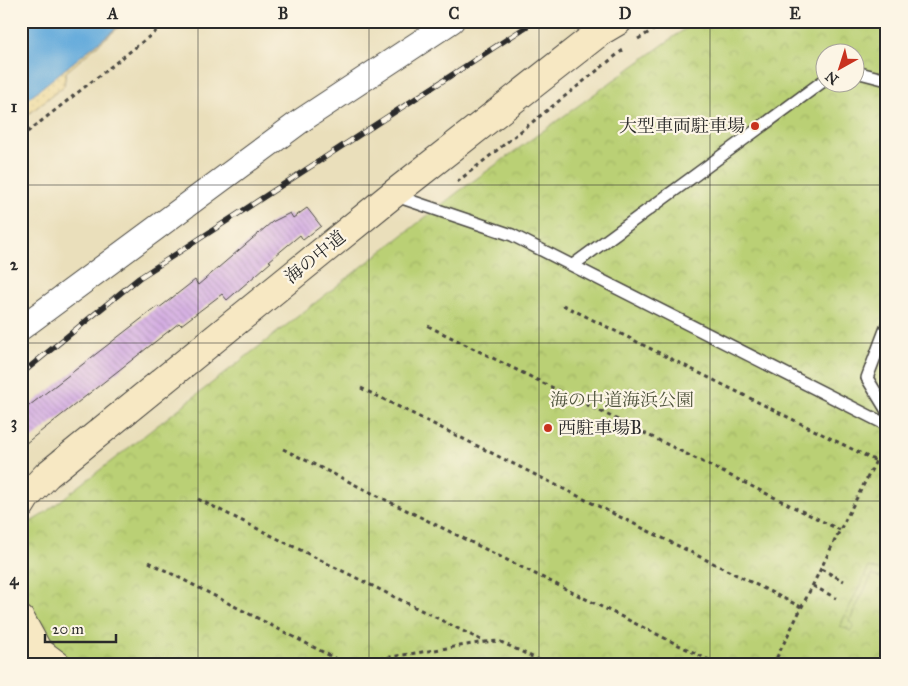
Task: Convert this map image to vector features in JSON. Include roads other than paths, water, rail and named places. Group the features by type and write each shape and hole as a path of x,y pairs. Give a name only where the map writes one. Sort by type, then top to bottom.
{"street":[{"path":"21,328 302,120 452,21"},
{"name":"海の中道","path":"21,505 47,475 392,195 601,31 627,31"},
{"path":"21,620 38,651 57,665"}],"lane":[{"path":"866,75 887,80"},
{"path":"573,265 816,86"},
{"path":"392,195 512,235 887,425"},
{"path":"887,325 867,378 887,411"}],"water":[{"path":"21,21 125,21 21,104"}],"railway":[{"path":"21,374 139,278 535,21"}],"place":[{"name":"大型車両駐車場","path":"755,126"},
{"name":"西駐車場B","path":"548,428"}],"park label":[{"name":"海の中道海浜公園","path":"622,400"}]}
